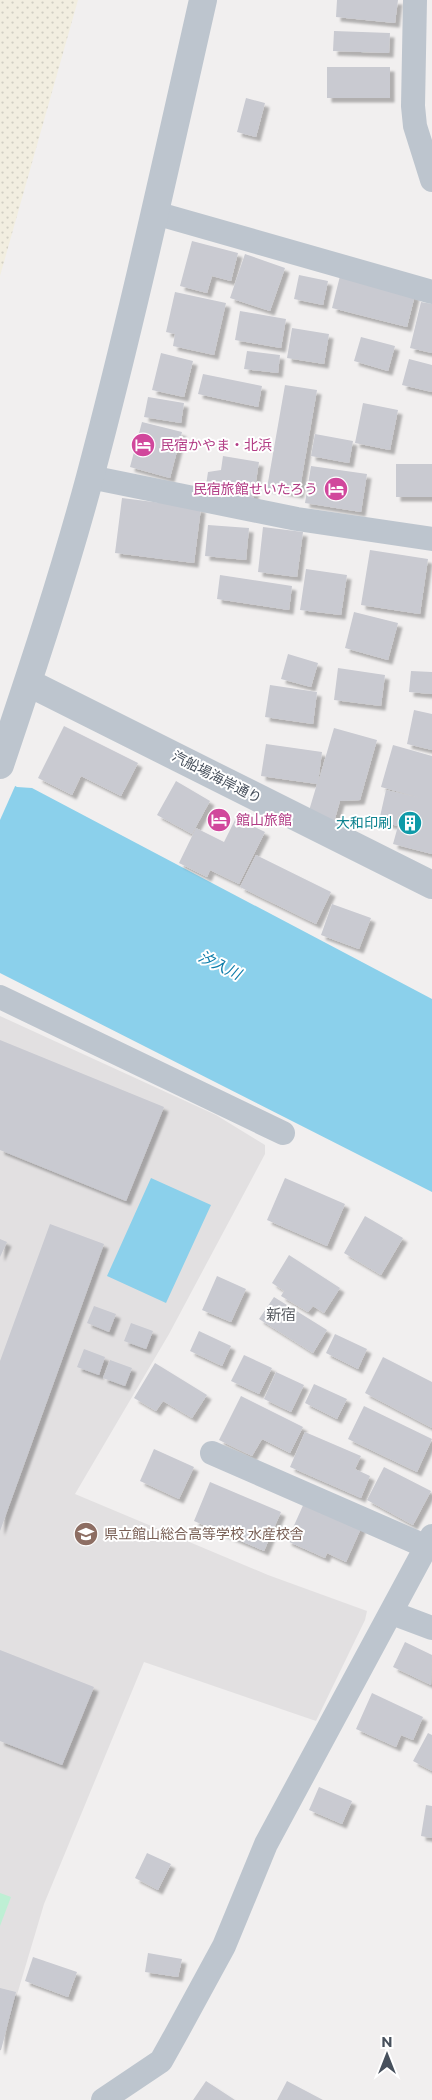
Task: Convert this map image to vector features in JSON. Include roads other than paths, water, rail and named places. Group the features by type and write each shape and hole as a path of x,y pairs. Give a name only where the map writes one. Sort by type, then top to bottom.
{"street":[{"path":"0,766 29,683 90,477 155,213 203,0"},
{"path":"415,0 422,108 415,126 432,180"},
{"path":"155,213 432,292"},
{"path":"90,477 297,519 432,539"},
{"name":"汽船場海岸通り","path":"29,683 432,885"},
{"path":"0,997 284,1133"},
{"path":"103,2100 161,2061 224,1946 266,1844 392,1614 429,1542 212,1452"},
{"path":"392,1614 432,1628"}],"water":[{"name":"汐入川","path":"0,777 17,787 32,788 432,999 432,1192 0,973"},
{"path":"151,1178 211,1205 166,1303 107,1276"}],"place":[{"name":"民宿かやま・北浜","path":"143,445"},
{"name":"民宿旅館せいたろう","path":"336,489"},
{"name":"館山旅館","path":"219,820"},
{"name":"大和印刷","path":"410,823"},
{"name":"県立館山総合高等学校 水産校舎","path":"86,1534"}],"district":[{"name":"新宿","path":"281,1314"}]}
